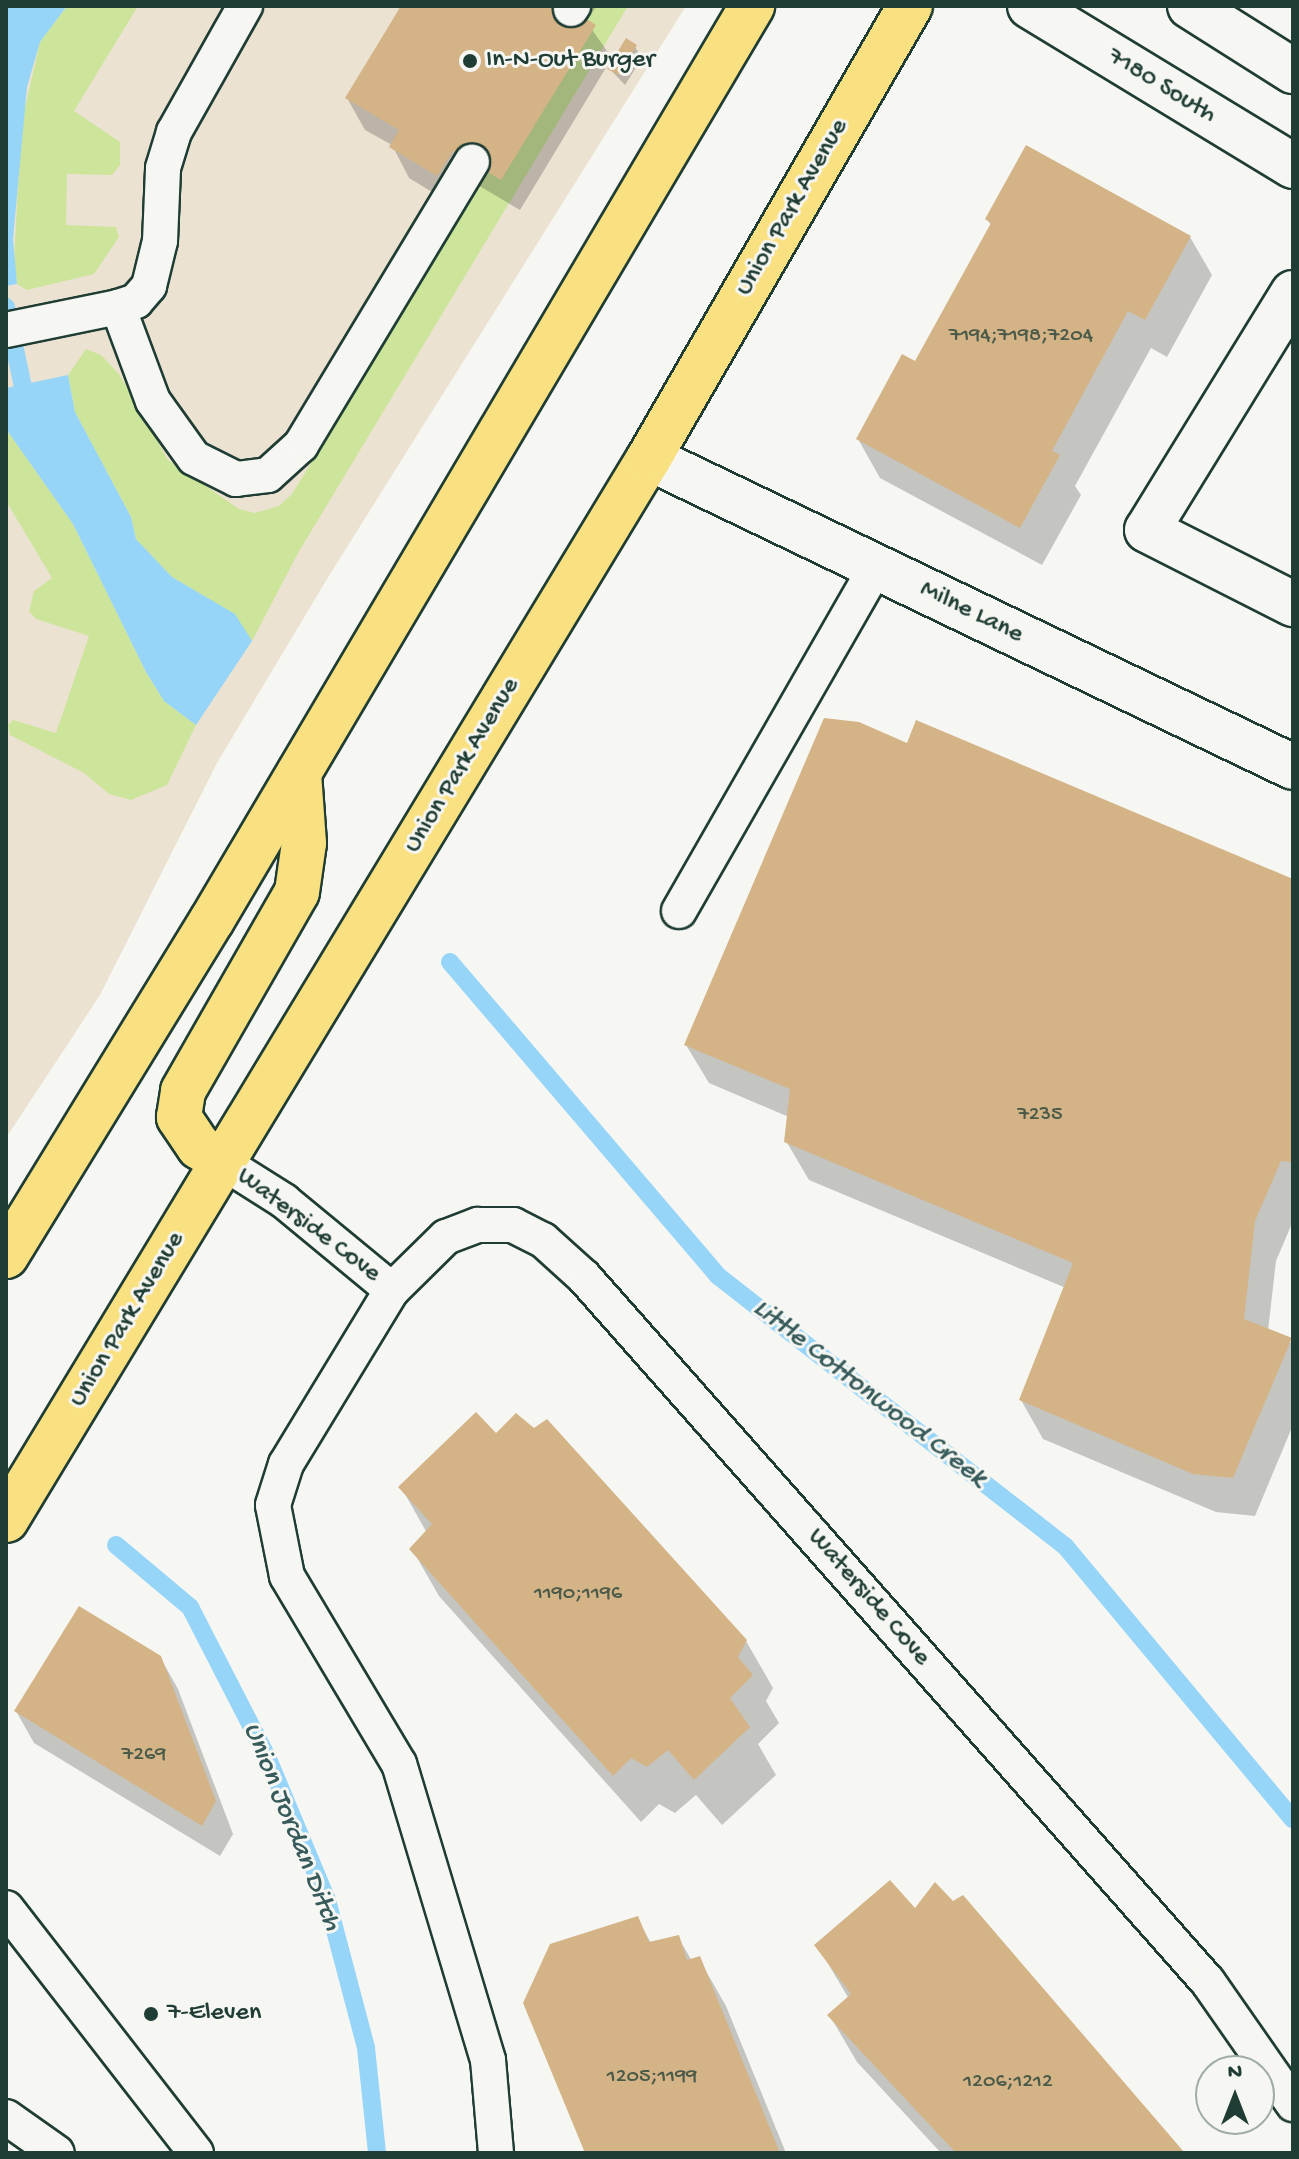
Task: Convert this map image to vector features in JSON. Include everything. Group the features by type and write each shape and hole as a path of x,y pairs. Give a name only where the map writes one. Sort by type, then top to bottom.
{"main road":[{"path":"6,1256 299,773 752,6"},
{"name":"Union Park Avenue","path":"6,1520 649,458 910,6"},
{"path":"224,1163 199,1147 179,1117 183,1091 297,892 304,843 299,773"}],"street":[{"name":"7180 South","path":"1030,6 1293,166"},
{"path":"1190,6 1293,71"},
{"path":"1293,293 1147,530 1293,604"},
{"name":"Milne Lane","path":"649,458 1293,767"}],"lane":[{"path":"6,330 118,307 136,301 149,286 160,241 163,168 174,132 245,6"},
{"path":"118,307 153,401 194,458 236,479 268,475 301,445 472,162"},
{"path":"679,911 876,567"},
{"name":"Waterside Cove","path":"224,1163 284,1201 392,1290"},
{"name":"Waterside Cove","path":"496,2153 488,2060 399,1764 287,1576 276,1537 273,1505 286,1464 392,1290 446,1237 478,1225 513,1225 543,1240 584,1277 1208,1982 1293,2104"},
{"path":"6,1908 196,2153"},
{"path":"6,2117 57,2153"}],"shaded area":[{"path":"6,6 686,6 327,579 217,763 100,995 6,1138"}],"green space":[{"path":"67,6 138,6 74,111 120,142 120,165 112,175 67,174 66,225 116,227 119,237 94,274 27,290 17,284 14,263 21,125 40,42"},
{"path":"590,6 628,6 298,553 252,641 234,614 172,577 136,539 131,517 75,412 68,375 86,349 101,355 119,374 168,460 239,509 255,513 279,506 292,494"},
{"path":"6,429 73,524 146,672 164,701 196,725 167,785 131,800 109,794 84,773 10,735 8,725 13,720 56,733 89,636 36,619 29,611 34,591 52,578 6,501"}],"water":[{"path":"6,6 67,6 40,42 27,87 13,239 17,284 6,286"},
{"path":"68,375 75,412 131,517 136,539 172,577 235,614 252,641 196,725 164,701 146,672 73,524 6,429 6,388"}],"building":[{"name":"In-N-Out Burger","path":"401,6 566,6 596,25 501,180 453,151 437,176 389,147 399,130 345,98"},
{"path":"626,38 637,45 619,75 607,69"},
{"path":"1026,145 1191,236 1145,320 1128,311 1052,451 1060,455 1020,528 856,439 902,354 915,361 991,223 985,219"},
{"path":"824,718 859,722 907,743 916,720 1293,879 1293,1162 1281,1161 1255,1221 1244,1319 1292,1338 1233,1478 1193,1474 1019,1400 1073,1263 784,1142 790,1089 684,1045"},
{"path":"476,1412 496,1433 516,1413 534,1428 547,1419 747,1640 738,1657 753,1675 730,1698 750,1727 694,1780 668,1750 647,1767 631,1758 613,1776 409,1549 432,1524 398,1487"},
{"path":"79,1606 161,1656 216,1801 202,1826 14,1711"},
{"path":"890,1880 915,1908 935,1882 953,1901 963,1895 1184,2152 956,2153 827,2015 851,1994 814,1945"},
{"path":"638,1916 649,1942 679,1935 687,1960 700,1956 780,2153 585,2153 523,2003 550,1944"}],"waterway":[{"name":"Little Cottonwood Creek","path":"6,307 27,406"},
{"name":"Little Cottonwood Creek","path":"450,962 718,1276 1065,1546 1293,1820"},
{"name":"Union Jordan Ditch","path":"116,1545 190,1607 268,1759 327,1900 366,2048 377,2153"}],"place":[{"name":"In-N-Out Burger","path":"470,61"},
{"name":"7-Eleven","path":"151,2014"}]}
